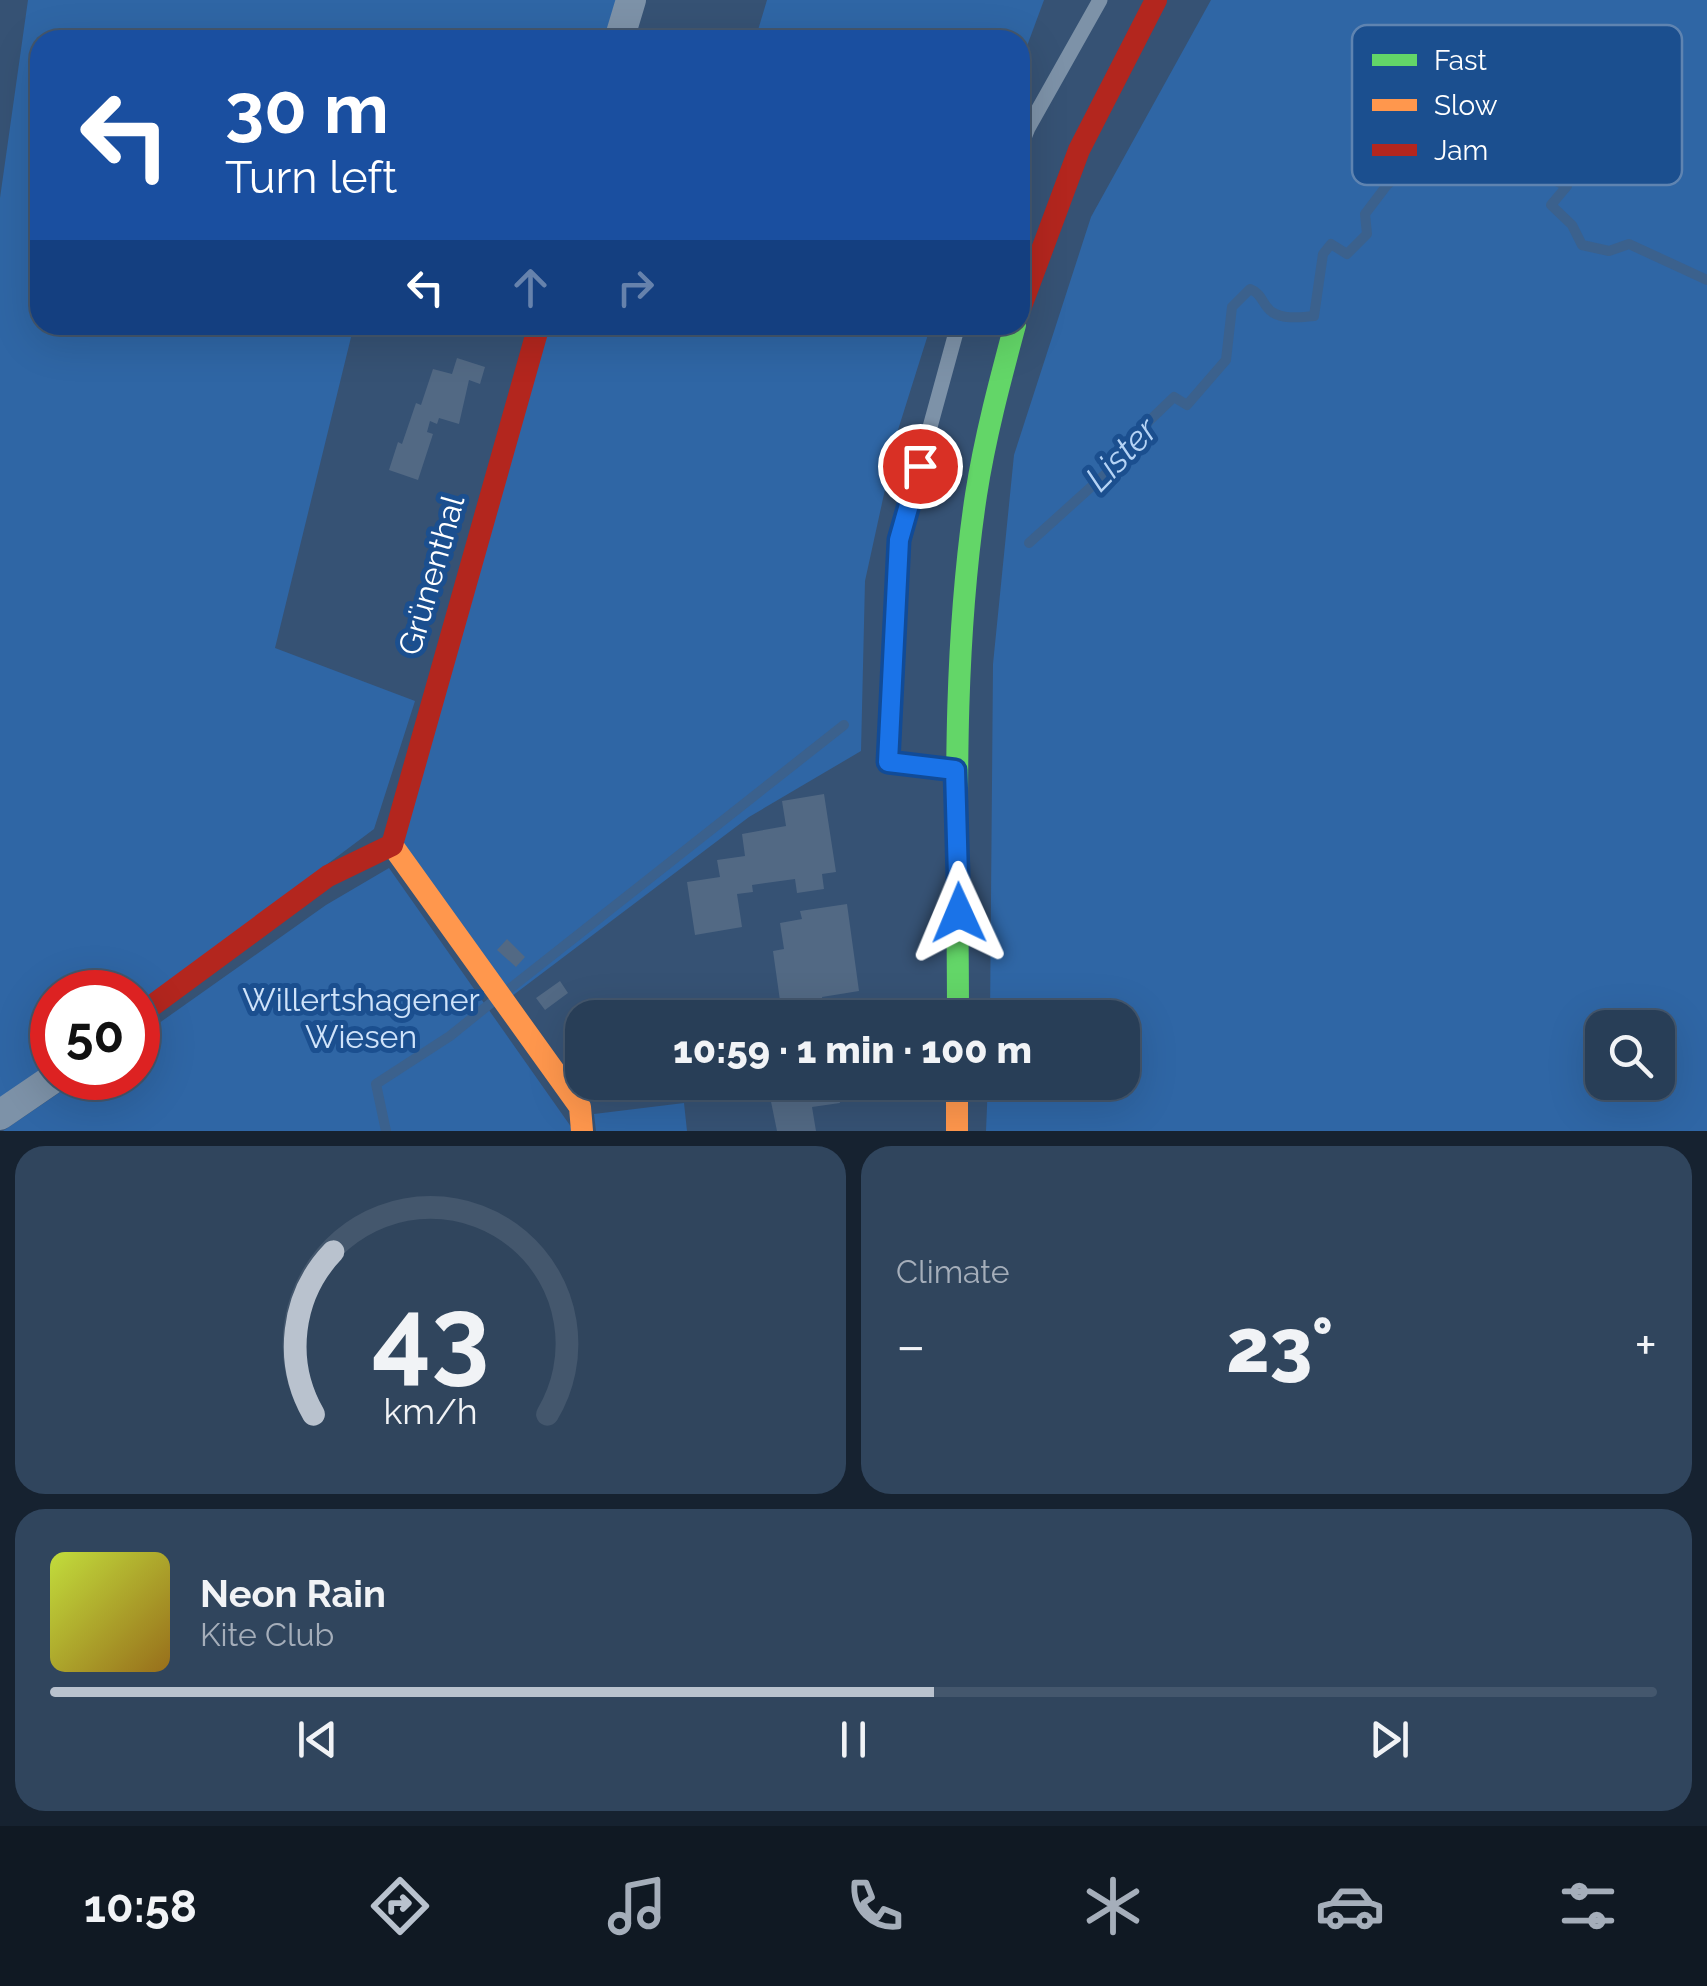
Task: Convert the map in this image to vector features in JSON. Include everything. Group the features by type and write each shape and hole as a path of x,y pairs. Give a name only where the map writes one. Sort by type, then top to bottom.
{"street":[{"path":"622,30 630,0"},
{"path":"1030,278 1046,229 1120,60 1156,0"},
{"name":"Grünenthal","path":"392,845 535,335"},
{"path":"958,1000 955,770 967,552 997,380 1012,335"},
{"path":"160,1000 328,876 392,845 580,1106 582,1131"},
{"path":"0,1115 30,1094"},
{"path":"957,1131 958,1100"}],"lane":[{"path":"1030,124 1100,0"},
{"path":"955,335 899,540 888,762 955,770"}],"green space":[{"path":"28,0 619,0 611,30 30,30 30,335 352,335 275,648 415,701 374,829 160,990 160,970 30,970 30,1084 0,1105 0,198"},
{"path":"767,0 1044,0 1030,38 1030,30 758,30"},
{"path":"1211,0 1707,0 1707,1131 986,1131 987,1100 1140,1100 1140,1000 990,1000 993,664 1014,455 1091,217"},
{"path":"541,335 928,335 898,430 865,581 861,751 749,817 512,996 402,844"},
{"name":"Willertshagener Wiesen","path":"389,868 574,1131 3,1131 49,1100 160,1100 160,1022 326,905"},
{"path":"684,1103 687,1131 596,1131 594,1114"}],"building":[{"path":"457,358 485,367 480,384 469,380 459,424 439,418 437,424 430,421 427,432 433,434 418,480 389,470 416,403 421,405 433,369 452,374"},
{"path":"824,794 836,872 822,874 824,889 797,893 795,879 752,885 753,892 737,894 742,927 695,935 687,882 720,877 717,860 745,856 742,834 786,826 782,801"},
{"path":"847,904 859,991 822,997 822,1000 780,1000 773,951 784,949 780,923 802,919 800,911"},
{"path":"507,939 525,957 516,967 497,950"},
{"path":"560,981 568,993 545,1010 536,998"},
{"path":"771,1100 839,1100 840,1103 812,1107 816,1131 777,1131"}],"waterway":[{"name":"Lister","path":"1029,543 1111,469 1149,421 1174,397 1187,405 1226,360 1232,307 1250,289 1277,315 1314,316 1323,254 1331,244 1347,254 1367,234 1365,214 1387,185"},
{"name":"Lister","path":"1565,185 1551,205 1572,225 1582,245 1609,251 1629,244 1707,280"},
{"name":"Lister","path":"508,990 844,725"},
{"name":"Lister","path":"386,1131 376,1084 450,1036 491,1003"}],"traffic: fast":[{"path":"958,1000 957,756 962,625 980,473 1012,335"}],"traffic: slow":[{"path":"392,845 580,1107 582,1131"},
{"path":"957,1100 957,1131"}],"traffic: jam":[{"path":"1030,282 1079,150 1156,0"},
{"path":"392,845 536,335"},
{"path":"160,1000 328,876 392,845"}],"route":[{"path":"920,466 899,540 888,762 955,770 959,913"}]}
